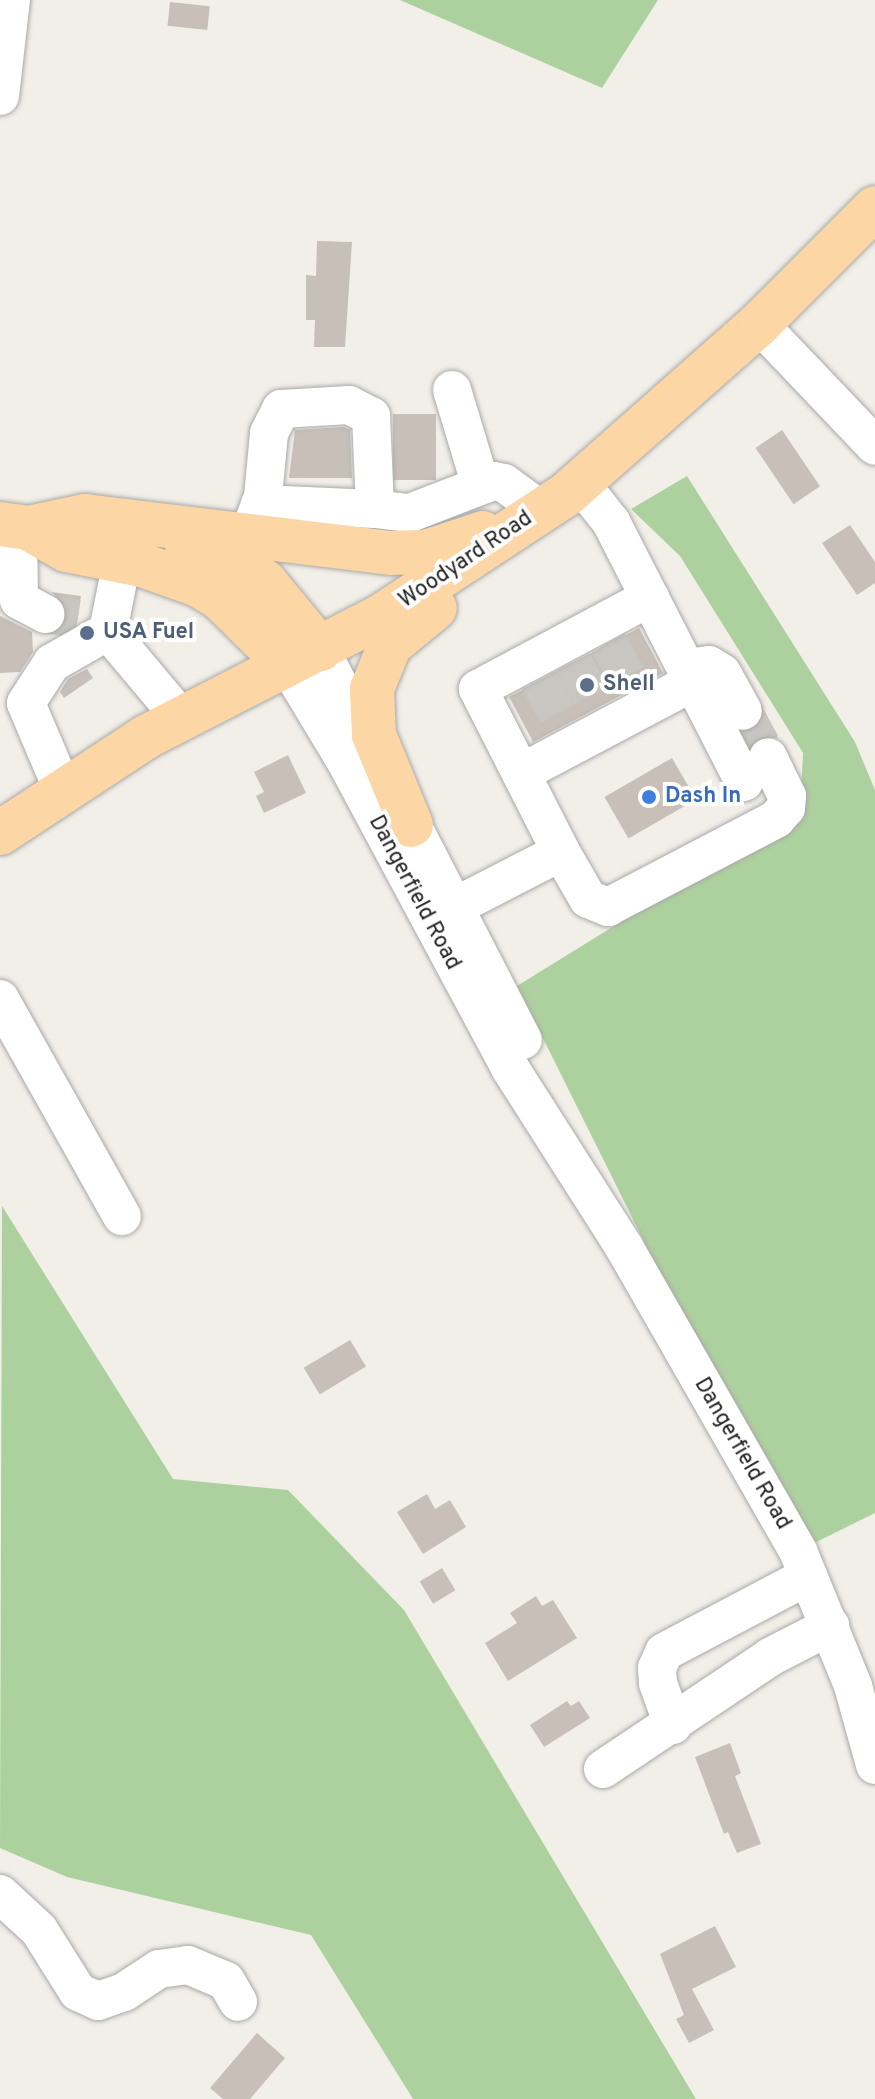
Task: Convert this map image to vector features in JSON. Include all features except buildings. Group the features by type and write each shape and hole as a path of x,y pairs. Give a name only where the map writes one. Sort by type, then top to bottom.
{"main road":[{"name":"Woodyard Road","path":"0,833 62,788 181,718 303,656 443,579 580,483 759,324 875,208"},
{"path":"16,526 85,516 254,520 339,549 426,552 541,510"},
{"path":"411,825 374,735 370,710 378,666 390,645 452,595 541,510"},
{"path":"85,516 241,564 291,608 303,656"},
{"path":"16,526 66,550 176,574 220,598 303,656"}],"street":[{"path":"0,96 11,0"},
{"path":"759,324 875,446"},
{"path":"452,390 480,483"},
{"path":"375,509 371,416 349,405 281,409 269,433 254,520 375,509 410,513 437,506 480,483 504,483 541,510"},
{"path":"580,483 611,522 650,597 690,675 756,770 787,796 786,808 776,819 608,907 597,907 588,899 561,852 478,689 534,671 604,634 650,597"},
{"path":"16,526 19,600 85,621 181,718"},
{"path":"62,788 26,703 85,621 122,561"},
{"name":"Dangerfield Road","path":"303,656 411,825 543,1080 571,1161"},
{"name":"Dangerfield Road","path":"303,656 345,760 481,1017 571,1161 808,1576 866,1695 875,1765"},
{"path":"521,773 569,736 709,665 722,673 743,711"},
{"path":"454,907 561,852"},
{"path":"0,999 122,1216"},
{"path":"673,1725 658,1683 657,1668 664,1652 808,1576"},
{"path":"603,1769 673,1725 770,1657 830,1626"},
{"path":"0,1894 39,1930 78,1992 98,2001 124,1992 159,1969 188,1965 213,1971 226,1981 238,2002"}],"green space":[{"path":"400,0 658,0 602,88"},
{"path":"687,476 855,742 875,790 875,1513 798,1551 517,986 800,811 803,753 680,556 631,509"},
{"path":"2,1206 173,1479 288,1490 404,1610 696,2099 413,2099 311,1935 67,1877 0,1848"}],"tunnel":[{"path":"45,614 78,619"},
{"path":"608,643 635,690"},
{"path":"573,662 598,710"},
{"path":"539,680 564,727"},
{"path":"743,711 768,757"}],"place":[{"name":"USA Fuel","path":"87,633"},
{"name":"Shell","path":"587,685"},
{"name":"Dash In","path":"649,797"}]}
